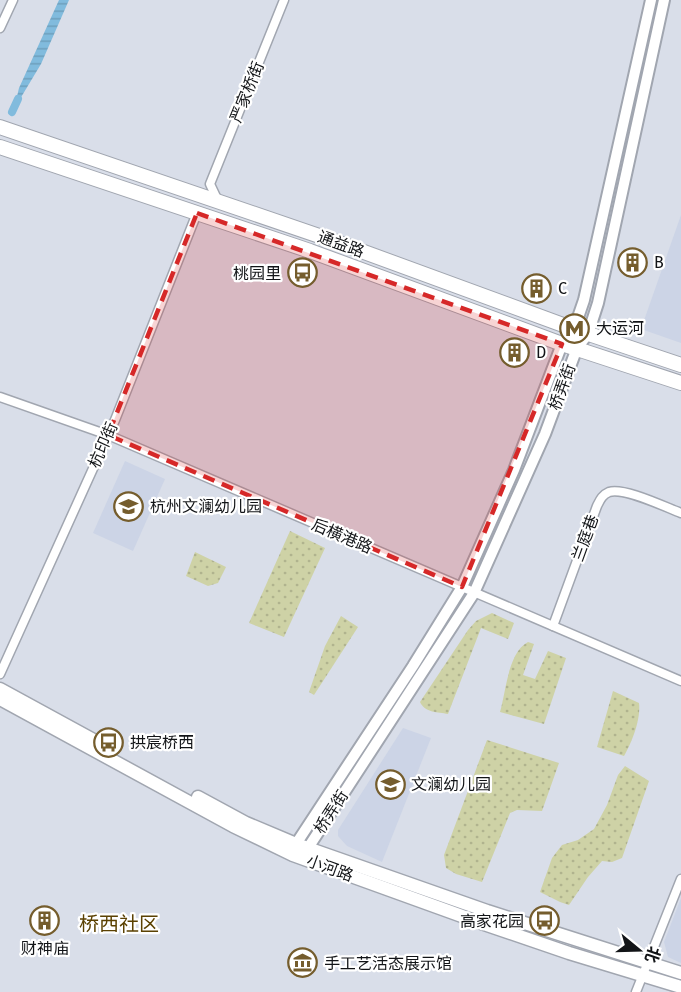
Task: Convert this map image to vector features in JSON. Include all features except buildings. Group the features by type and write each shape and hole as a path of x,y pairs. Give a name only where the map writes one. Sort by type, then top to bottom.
{"main road":[{"name":"通益路","path":"0,127 334,241 574,329 681,365"},
{"name":"通益路","path":"0,147 355,267 562,344 681,383"},
{"name":"小河路","path":"0,689 246,823 299,849 484,924 681,987"},
{"name":"小河路","path":"0,699 233,826 681,974"}],"street":[{"path":"0,28 13,0"},
{"name":"严家桥街","path":"210,184 284,0"},
{"name":"桥弄街","path":"299,849 462,587 514,470 562,344 574,329 584,300 651,0"},
{"name":"桥弄街","path":"299,849 474,593 545,434 577,348 588,334 598,303 664,0"},
{"path":"189,191 210,184 218,201"},
{"name":"杭印街","path":"0,674 108,435 197,213"},
{"name":"后横港路","path":"0,397 108,435 681,681"},
{"name":"兰庭巷","path":"553,626 602,496 611,491 623,492 681,513"},
{"path":"636,992 681,879"}],"highlighted area":[{"path":"197,213 562,344 462,587 108,435"}],"shaded area":[{"path":"681,215 681,343 641,329"},
{"name":"杭州文澜幼儿园","path":"125,461 165,479 133,551 93,533"},
{"name":"文澜幼儿园","path":"403,728 431,738 382,862 347,846 338,836 338,830"},
{"path":"681,898 681,963 668,957 664,942"}],"green space":[{"path":"290,531 325,548 284,637 249,623"},
{"path":"195,552 226,567 218,583 208,586 186,576"},
{"path":"492,613 514,623 508,639 481,628 448,714 432,711 422,706 420,702 468,630 476,621"},
{"path":"341,616 358,627 314,695 309,692 325,646"},
{"path":"528,642 534,644 523,675 535,679 548,651 566,658 544,724 500,712 512,663 521,647"},
{"path":"613,691 639,703 639,716 624,756 597,747"},
{"path":"487,740 559,763 542,811 517,810 510,813 482,882 456,874 446,868 444,855"},
{"path":"625,766 649,781 622,858 612,862 602,861 569,905 540,892 552,858 562,845 578,840 594,829 607,805 618,775"}],"water":[{"path":"59,0 69,0 41,64 14,109 19,88"}],"waterway":[{"path":"12,112 18,99"}],"place":[{"name":"B","path":"633,262"},
{"name":"桃园里","path":"302,273"},
{"name":"C","path":"537,288"},
{"name":"大运河","path":"575,328"},
{"name":"D","path":"515,352"},
{"name":"杭州文澜幼儿园","path":"129,506"},
{"name":"拱宸桥西","path":"109,742"},
{"name":"文澜幼儿园","path":"390,784"},
{"name":"财神庙","path":"45,920"},
{"name":"高家花园","path":"545,921"},
{"name":"手工艺活态展示馆","path":"303,963"}],"district":[{"name":"桥西社区","path":"119,924"}]}
